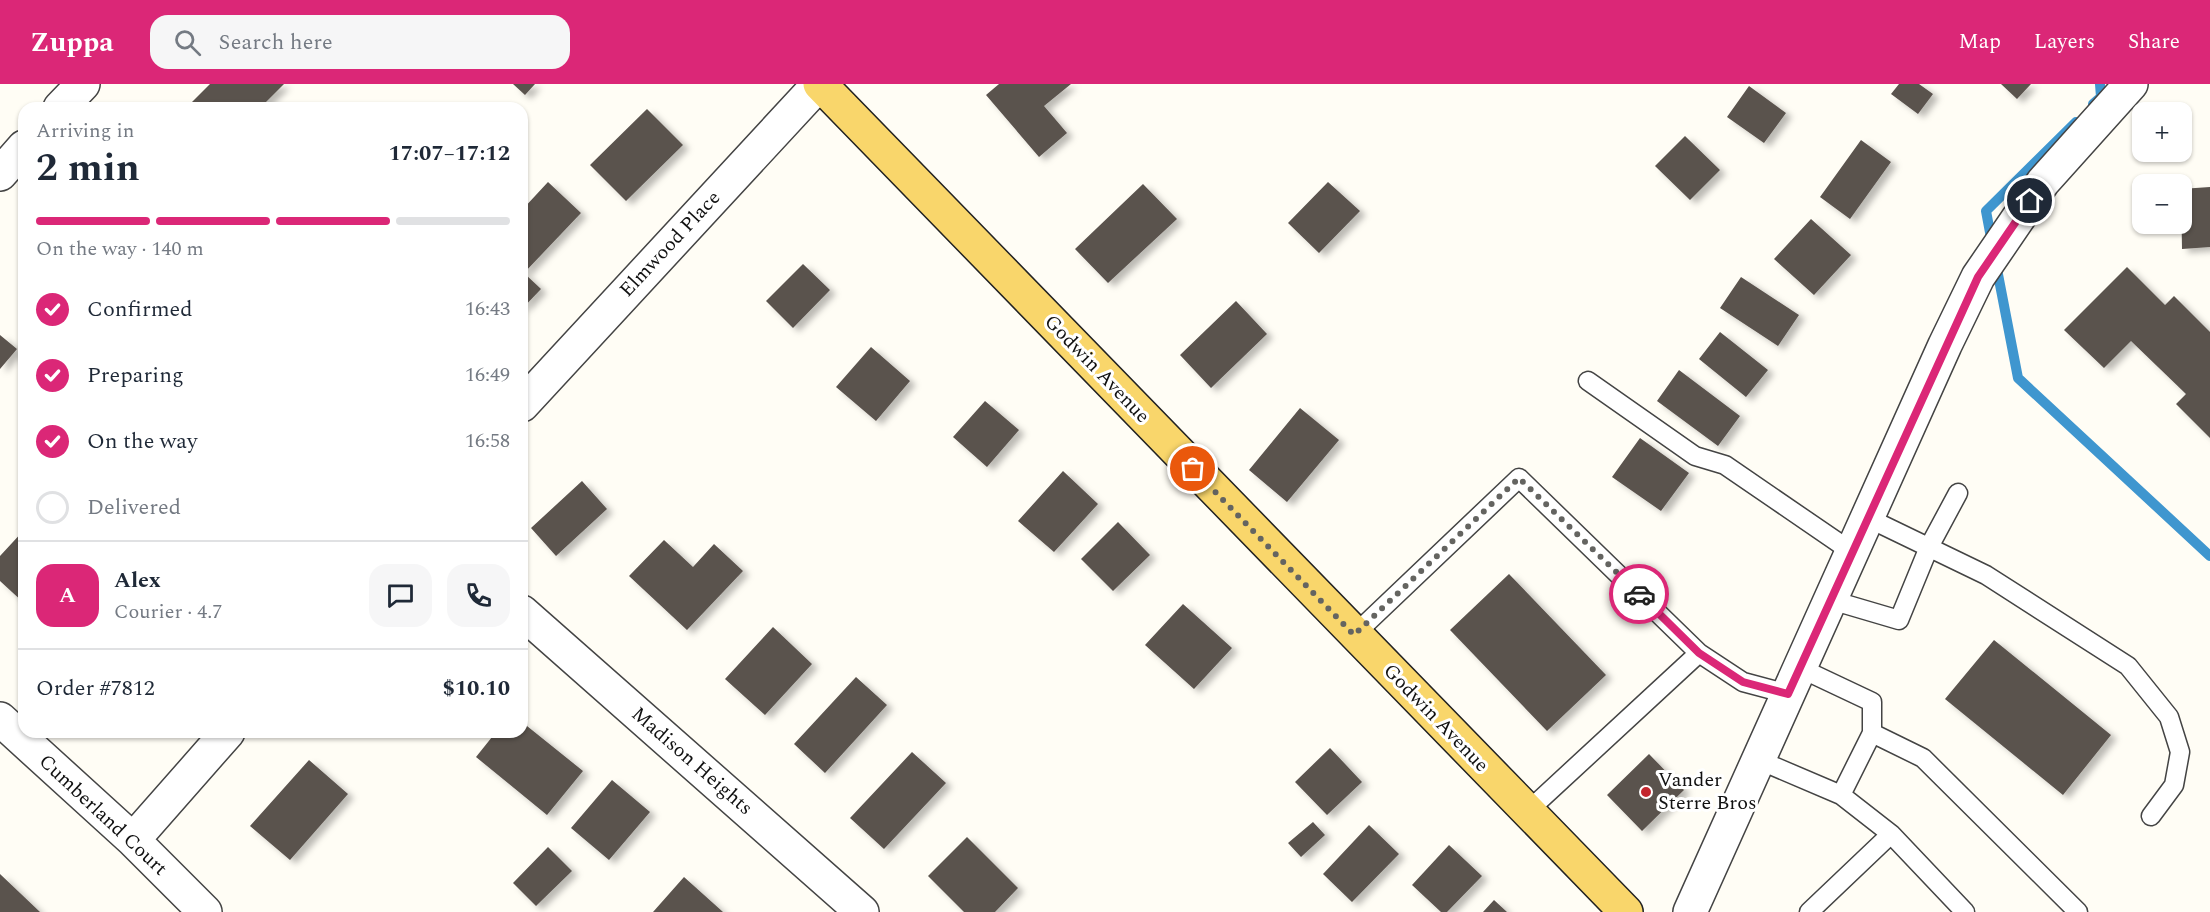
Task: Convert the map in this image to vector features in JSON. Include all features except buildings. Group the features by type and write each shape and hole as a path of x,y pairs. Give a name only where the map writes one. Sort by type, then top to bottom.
{"main road":[{"name":"Godwin Avenue","path":"819,84 1626,912"}],"street":[{"path":"66,102 83,84"},
{"name":"Elmwood Place","path":"528,399 819,84"},
{"path":"1690,912 1978,277 2043,182 2131,84"},
{"path":"0,174 18,154"},
{"name":"Madison Heights","path":"528,617 862,912"},
{"name":"Cumberland Court","path":"0,719 18,735"},
{"name":"Cumberland Court","path":"21,738 133,840 205,912"},
{"path":"133,840 223,738"}],"lane":[{"path":"1588,381 1695,456 1725,465 1852,552"},
{"path":"1354,635 1519,478 1699,653 1743,682 1794,681 1872,702 1872,733 1841,795"},
{"path":"1831,600 1899,620 1929,548 1958,493"},
{"path":"1868,518 1986,575 2128,666 2169,717 2180,752 2174,785 2151,816"},
{"path":"1527,811 1699,653"},
{"path":"1872,733 1923,758 2078,912"},
{"path":"1759,760 1841,795 1891,834 1965,912"},
{"path":"1809,912 1891,834"}],"waterway":[{"path":"2093,104 2101,97 2100,84"},
{"path":"1992,243 1986,211 2076,122"},
{"path":"1996,264 2018,378 2210,556"}],"way so far":[{"path":"1193,469 1354,635 1519,478 1639,594"}],"place":[{"name":"Vander Sterre Bros","path":"1646,792"}],"route":[{"path":"1639,594 1699,653 1743,682 1788,694 1945,345 1978,277 2030,201"}]}
